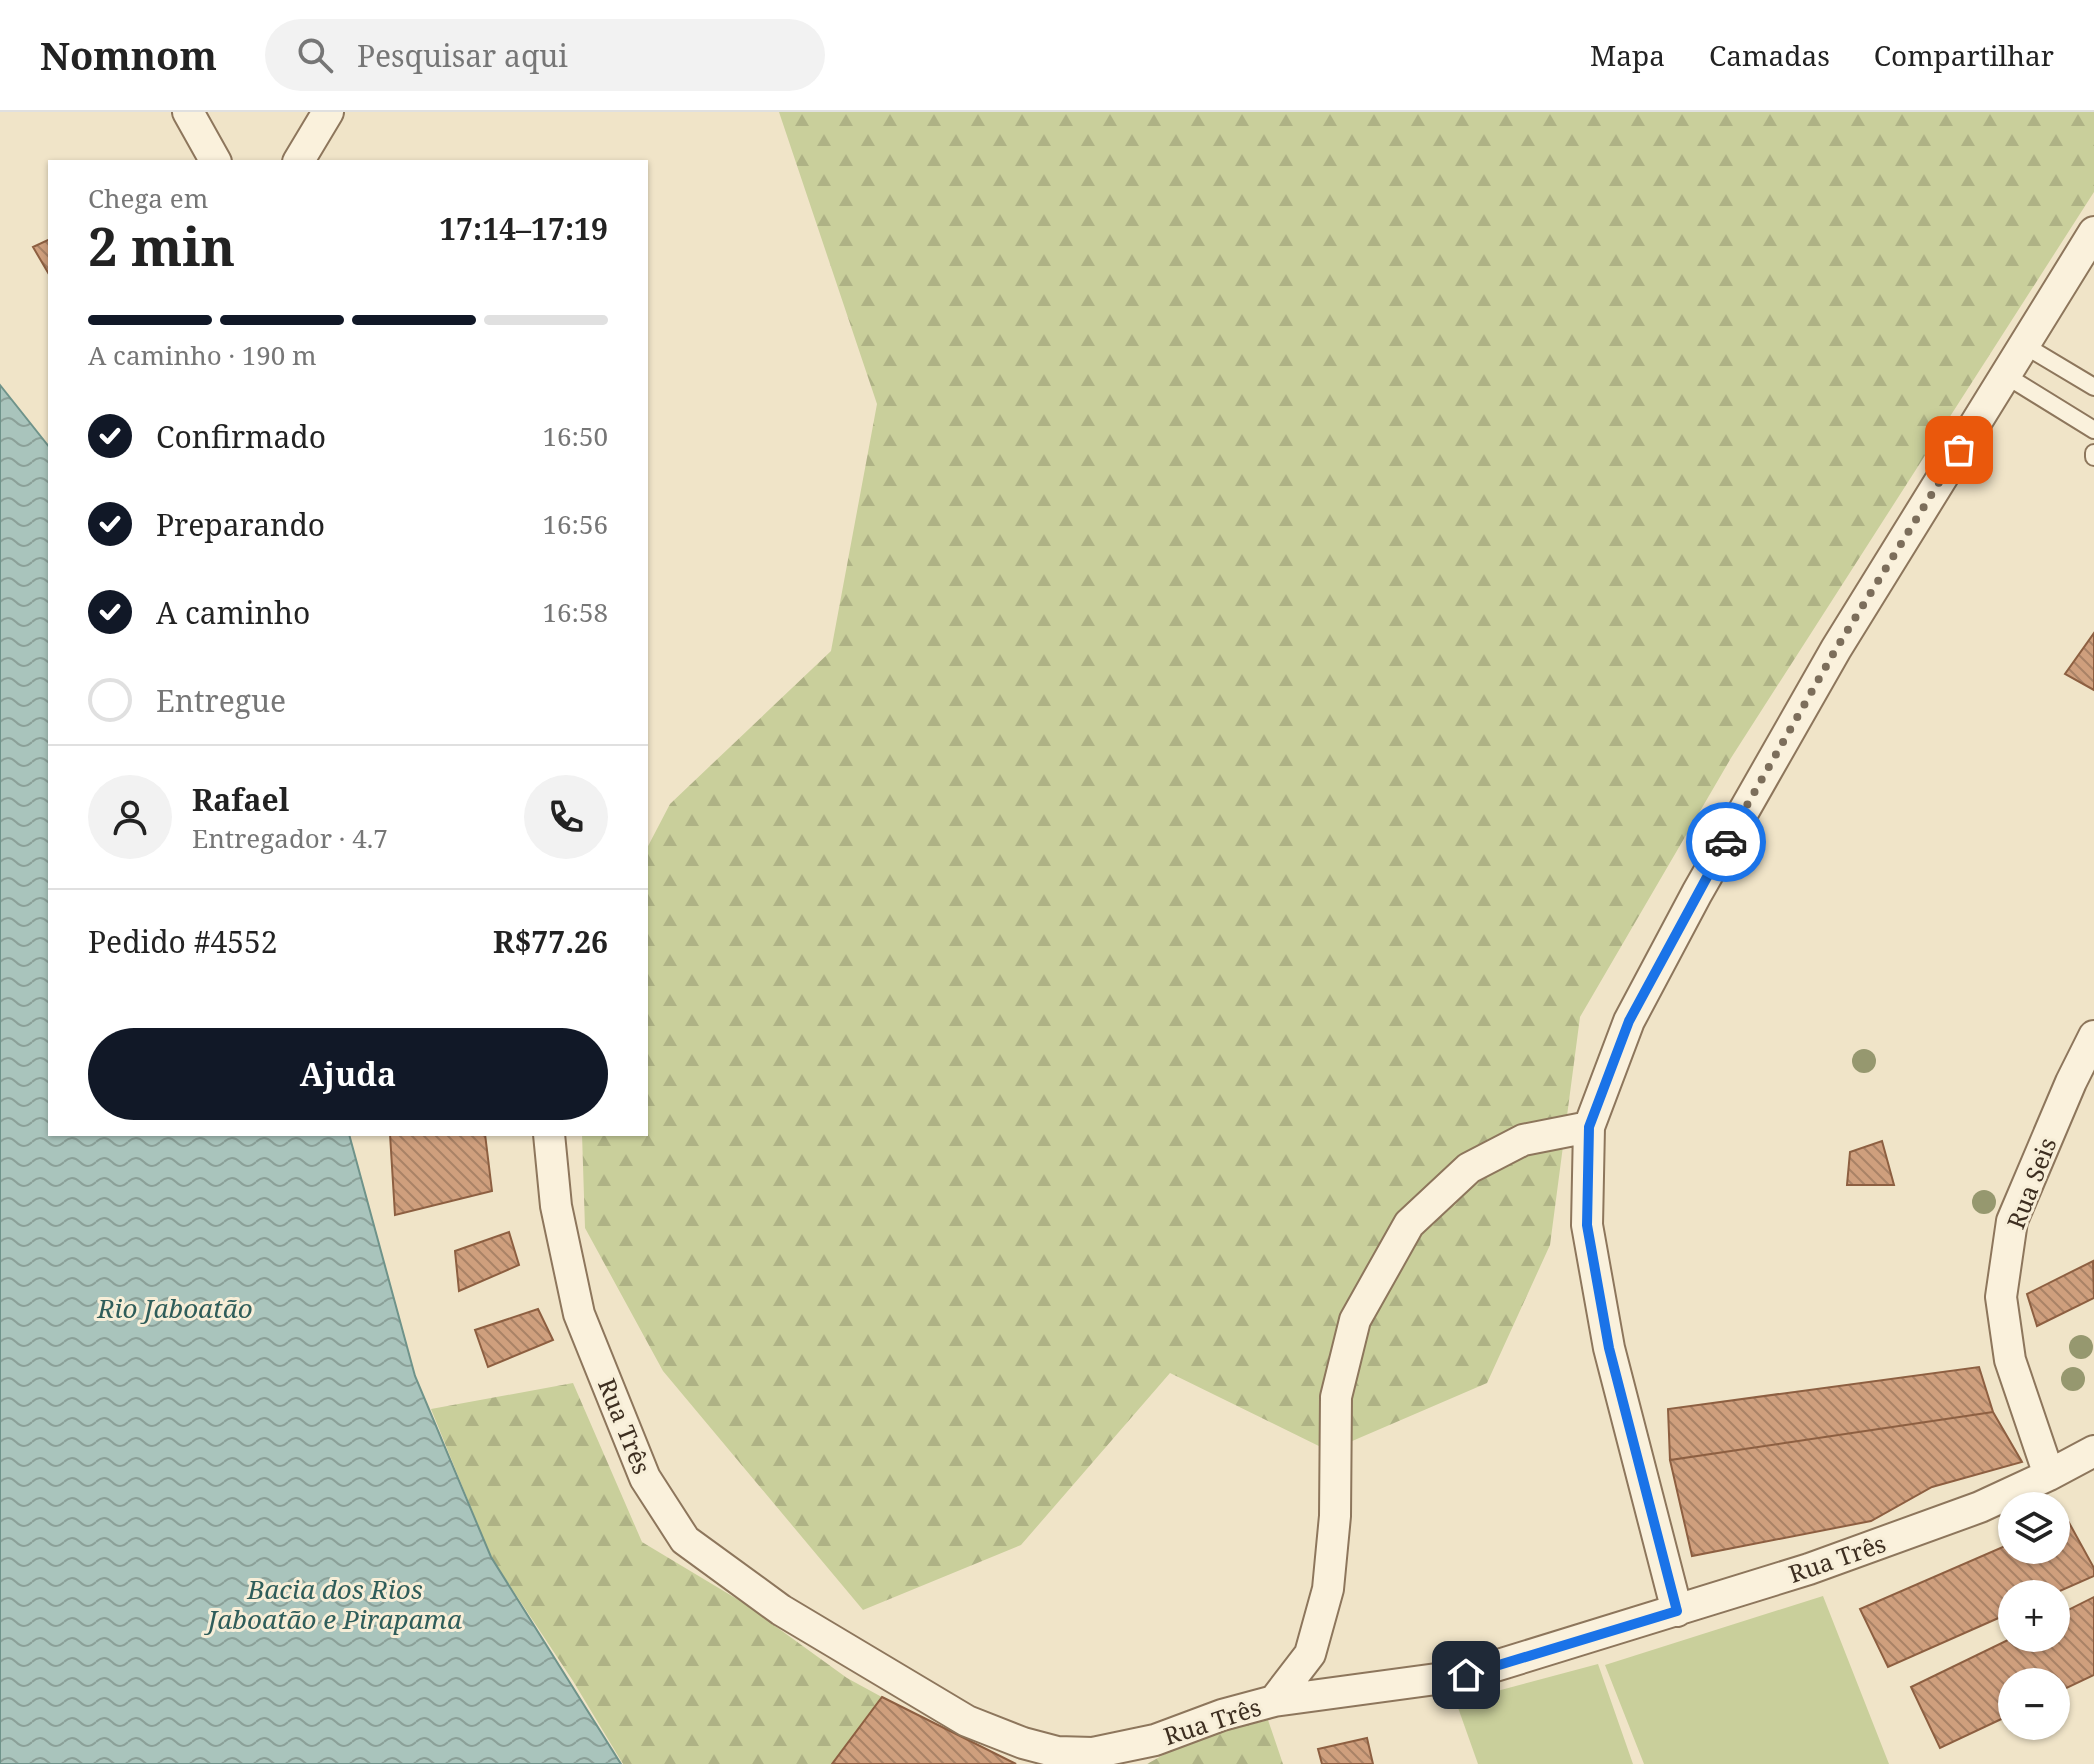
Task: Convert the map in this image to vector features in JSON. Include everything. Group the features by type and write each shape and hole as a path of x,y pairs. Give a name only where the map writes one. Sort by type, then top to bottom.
{"street":[{"path":"188,112 215,160"},
{"path":"299,160 328,112"},
{"path":"1677,1611 1609,1348 1587,1225 1589,1127 1629,1021 1697,893 1836,649 2094,232"},
{"name":"Rua Seis","path":"2049,1475 2010,1360 2001,1297 2012,1221 2094,1036"},
{"path":"1274,1701 1310,1654 1328,1589 1335,1516 1336,1397 1355,1320 1409,1224 1469,1168 1523,1140 1589,1127"},
{"name":"Rua Três","path":"549,1136 556,1206 579,1314 645,1478 685,1540 781,1610 967,1721 1023,1743 1057,1752 1093,1753 1155,1740 1222,1715 1274,1701 1466,1675 1809,1569 1980,1507 2094,1451"}],"lane":[{"path":"2024,345 2094,387"},
{"path":"2005,375 2094,430"}],"green space":[{"path":"779,112 2094,112 2094,192 1731,758 1580,1017 1550,1245 1487,1383 1329,1451 1170,1373 1021,1545 863,1610 663,1371 585,1228 582,1136 648,1136 648,846 670,804 831,651 877,404"},
{"path":"573,1383 642,1542 742,1602 847,1678 944,1731 1015,1764 623,1764 573,1681 491,1557 431,1409"},
{"path":"1823,1596 1889,1764 1644,1764 1605,1665"},
{"path":"1598,1664 1633,1764 1478,1764 1456,1702"},
{"path":"1268,1720 1283,1764 1147,1764 1192,1739"}],"water":[{"path":"0,385 48,445 48,1136 350,1136 415,1376 491,1557 621,1764 0,1764"}],"building":[{"path":"48,240 48,273 33,247"},
{"path":"2094,633 2094,690 2065,674"},
{"path":"390,1136 485,1136 492,1191 395,1215"},
{"path":"1882,1141 1894,1185 1847,1185 1850,1152"},
{"path":"509,1232 519,1265 459,1291 455,1251"},
{"path":"2093,1261 2094,1298 2037,1326 2027,1294"},
{"path":"538,1309 553,1340 488,1367 475,1330"},
{"path":"1979,1367 1993,1412 1670,1460 1668,1409"},
{"path":"1993,1412 2022,1462 1932,1487 1871,1521 1692,1556 1670,1460"},
{"path":"2070,1524 2094,1568 2094,1576 2070,1587 2070,1580 1998,1580 1998,1618 1888,1667 1860,1609 1998,1549 1998,1564 2070,1564"},
{"path":"2094,1597 2094,1675 2070,1686 2070,1668 1998,1668 1998,1721 1940,1748 1911,1687 1998,1645 1998,1652 2070,1652 2070,1609"},
{"path":"882,1697 1016,1764 832,1764"},
{"path":"1367,1738 1373,1764 1322,1764 1318,1749"}],"way so far":[{"path":"1726,842 1836,649 1959,450"}],"route":[{"path":"1466,1675 1677,1611 1609,1348 1587,1225 1589,1127 1629,1021 1726,842"}],"water label":[{"name":"Rio Jaboatão","path":"175,1308"},
{"name":"Bacia dos Rios Jaboatão e Pirapama","path":"335,1604"}]}
